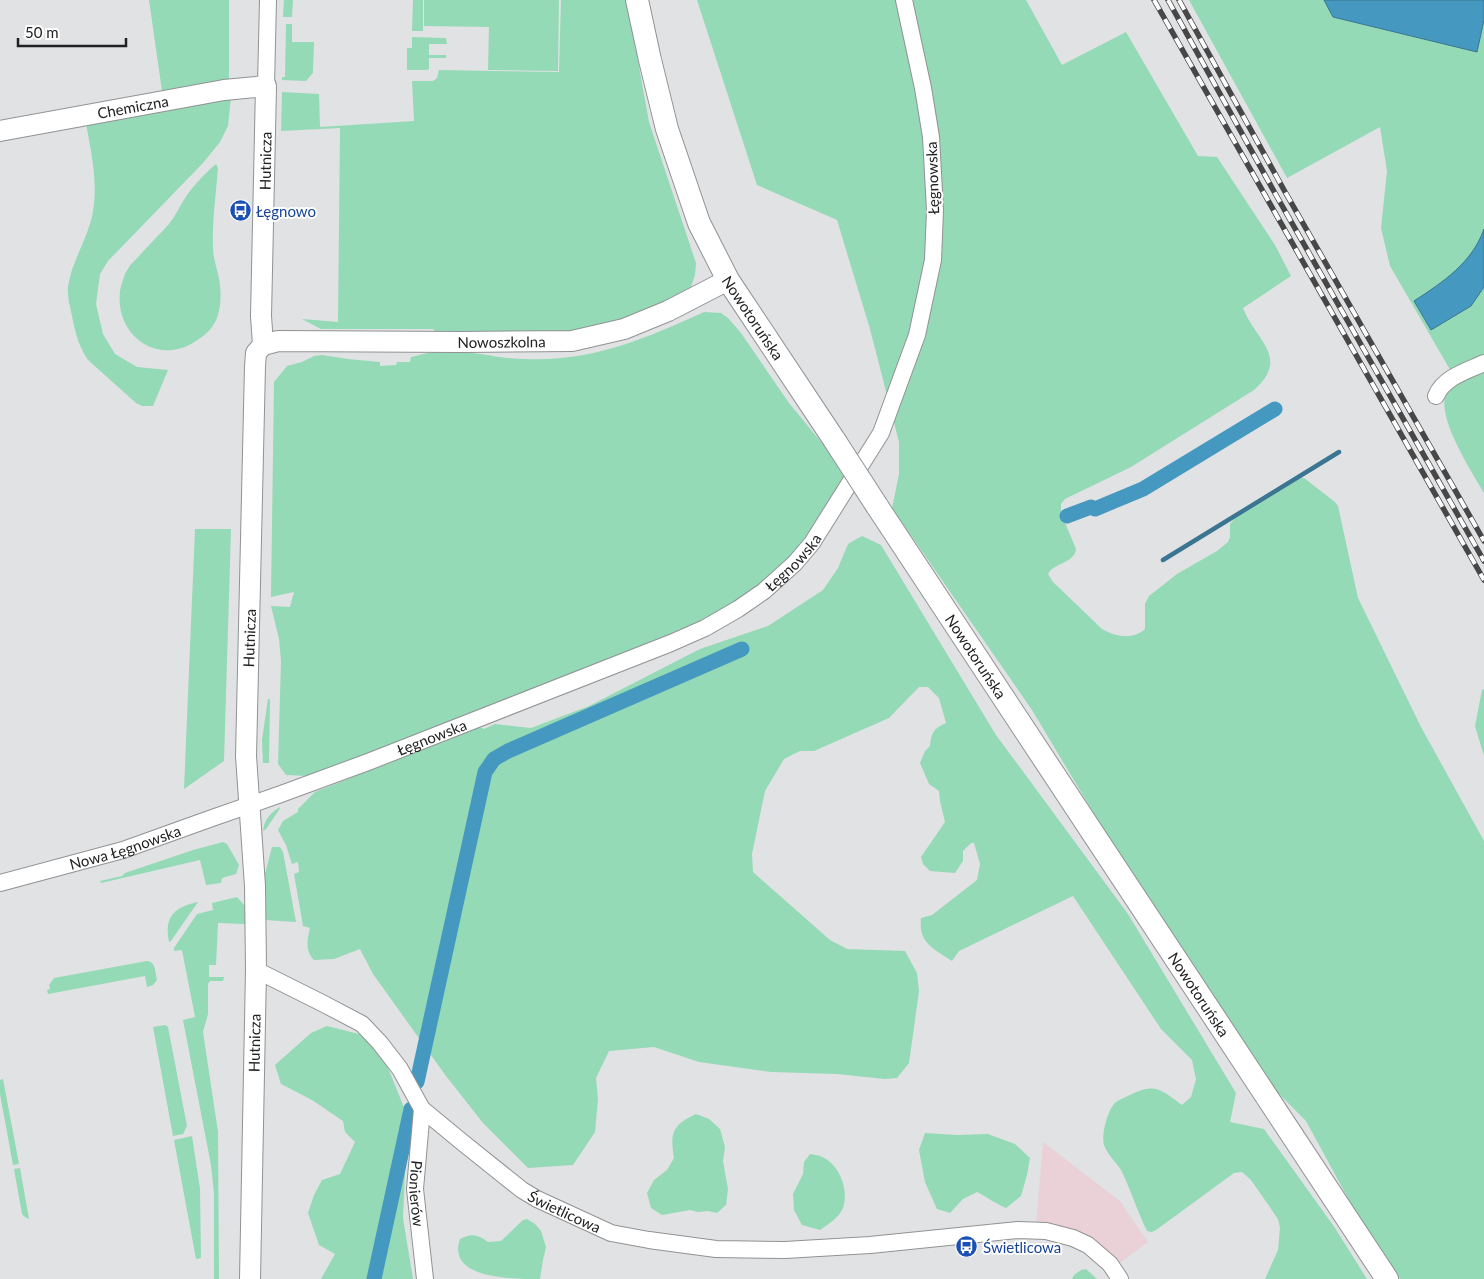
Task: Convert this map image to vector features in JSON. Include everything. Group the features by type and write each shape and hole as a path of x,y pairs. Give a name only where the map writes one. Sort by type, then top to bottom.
{"main road":[{"name":"Nowotoruńska","path":"637,0 667,129 699,224 728,280 1387,1279"}],"street":[{"name":"Hutnicza","path":"250,1279 256,970 255,886 246,756 255,366 256,353 263,345 261,331 268,0"},
{"name":"Łęgnowska","path":"249,805 368,762 672,643 705,628 764,591 795,563 812,543 882,433 917,335 933,260 934,210 931,137 924,88 904,0"},
{"name":"Chemiczna","path":"0,131 224,90 266,86"},
{"name":"Nowoszkolna","path":"263,345 278,341 572,341 624,329 668,312 728,280"},
{"path":"1436,396 1446,382 1484,363"},
{"name":"Nowa Łęgnowska","path":"0,882 123,850 249,805"},
{"name":"Świetlicowa","path":"256,970 362,1024 400,1069 422,1109 522,1190 555,1208 611,1232 649,1240 716,1249 785,1250 870,1245 1018,1230 1046,1231 1073,1238 1088,1245 1110,1264 1120,1279"},
{"name":"Pionierów","path":"422,1109 415,1189 424,1279"}],"shaded area":[{"path":"1043,1142 1120,1201 1148,1242 1113,1268 1036,1224"}],"green space":[{"path":"149,0 229,0 229,80 162,91"},
{"path":"284,0 293,0 292,17 283,17"},
{"path":"413,0 423,0 423,31 412,31"},
{"path":"424,0 559,0 558,71 488,70 489,27 424,26"},
{"path":"561,0 627,0 649,122 696,263 691,287 677,297 618,322 561,334 438,334 433,329 321,329 302,319 338,322 340,128 281,131 282,92 319,94 320,127 414,121 412,81 433,81 437,78 439,70 559,72"},
{"path":"697,0 1026,0 1062,65 1126,32 1198,156 1217,157 1275,245 1291,276 1243,308 1262,339 1270,358 1270,368 1265,378 1254,390 1131,467 1065,499 1061,504 1061,513 1076,549 1072,558 1055,567 1048,574 1053,582 1102,629 1124,636 1135,635 1145,629 1145,604 1149,596 1177,574 1217,551 1228,542 1230,524 1234,519 1301,478 1304,478 1338,506 1358,598 1421,727 1484,841 1484,1279 1400,1279 1357,1215 1306,1121 1261,1076 1133,879 1032,710 892,508 899,474 899,442 870,329 837,220 757,185"},
{"path":"1189,0 1484,0 1484,354 1452,373 1390,266 1381,228 1387,171 1380,127 1287,178"},
{"path":"286,24 292,24 292,42 314,42 313,73 306,81 282,80 282,77 285,77"},
{"path":"412,37 446,38 447,44 429,44 429,55 446,55 446,58 429,58 429,69 427,70 407,70 407,48 412,48"},
{"path":"231,97 228,126 220,142 203,163 108,261 100,274 96,304 103,334 115,354 137,367 168,370 153,406 142,406 136,403 88,360 77,337 69,304 68,287 70,278 93,211 95,189 86,123"},
{"path":"216,164 218,168 213,251 221,292 217,319 210,330 203,336 181,348 166,350 152,348 140,341 130,331 123,318 120,303 121,286 131,264 169,224 187,195"},
{"path":"704,312 721,313 741,333 789,403 826,448 846,480 809,535 781,567 739,600 680,632 605,666 308,776 286,775 278,764 281,661 279,639 271,606 290,607 294,592 271,597 274,382 287,366 322,355 380,362 380,366 396,365 397,362 410,362 411,357 447,351 516,359 573,357 595,353 639,340"},
{"path":"1484,370 1484,493 1457,445 1446,417 1444,405 1446,395 1453,386"},
{"path":"195,529 231,529 224,761 184,789"},
{"path":"862,536 881,545 996,735 1128,914 1236,1093 1230,1122 1264,1129 1335,1228 1367,1279 1265,1279 1278,1250 1280,1228 1278,1219 1251,1180 1242,1172 1234,1173 1156,1230 1152,1232 1147,1231 1121,1170 1105,1148 1103,1135 1106,1122 1110,1110 1116,1102 1146,1089 1152,1088 1163,1092 1182,1105 1191,1097 1196,1079 1192,1060 1161,1029 1073,896 959,951 952,961 933,949 925,939 922,934 921,918 932,915 977,880 980,864 974,843 971,843 963,851 963,861 955,873 930,871 923,864 921,857 945,822 939,791 929,784 920,763 925,751 930,746 934,731 946,723 939,698 928,687 919,687 889,718 814,751 800,751 784,759 765,791 752,854 753,872 830,940 847,949 905,951 917,973 919,991 909,1063 897,1078 885,1079 837,1074 771,1072 699,1062 654,1047 609,1051 596,1078 598,1099 595,1132 573,1165 528,1168 483,1123 446,1076 373,974 360,949 334,959 314,960 311,957 308,945 310,928 303,926 294,874 299,872 298,862 292,864 286,845 278,830 283,821 298,812 298,809 315,792 480,727 484,729 495,724 531,728 589,706 700,649 768,626 823,590 838,568 848,544"},
{"path":"1484,689 1484,756 1475,726 1482,690"},
{"path":"268,699 270,699 269,763 263,763 262,740"},
{"path":"280,807 266,829 263,831 268,817"},
{"path":"223,842 227,844 239,865 236,874 222,878 221,883 206,885 200,860 101,883 100,881 122,876 125,873 193,850"},
{"path":"272,847 280,847 283,852 296,922 265,920 265,874"},
{"path":"237,897 245,906 245,924 218,923 216,965 209,965 209,977 224,977 223,981 210,981 208,984 208,1014 203,1032 218,1132 219,1279 214,1279 214,1193 211,1165 183,1020 195,1017 182,950 174,951 174,948 197,914 213,910 212,903"},
{"path":"198,902 169,942 168,926 173,915 177,910"},
{"path":"147,961 154,965 157,980 153,985 147,987 145,976 48,994 47,990 50,989 49,985 54,978"},
{"path":"165,1025 168,1027 187,1126 183,1134 173,1136 153,1027"},
{"path":"327,1026 359,1034 384,1058 412,1127 405,1172 403,1218 413,1279 321,1279 335,1254 319,1245 308,1213 314,1195 322,1180 340,1174 355,1142 345,1132 343,1121 312,1100 281,1084 275,1065 311,1033"},
{"path":"3,1079 19,1164 13,1165 0,1094 0,1080"},
{"path":"696,1114 709,1119 720,1129 725,1147 723,1161 728,1189 726,1205 717,1213 690,1210 662,1215 651,1208 647,1193 654,1180 667,1170 674,1158 672,1142 677,1126"},
{"path":"925,1133 988,1134 1015,1144 1030,1158 1021,1196 1006,1208 977,1192 963,1199 950,1213 937,1209 925,1182 919,1150"},
{"path":"192,1136 200,1189 201,1258 196,1259 174,1140"},
{"path":"810,1154 821,1156 834,1166 844,1186 845,1201 841,1212 820,1230 802,1225 794,1210 793,1194 803,1174 804,1162"},
{"path":"20,1168 29,1219 22,1214 14,1169"},
{"path":"527,1219 541,1231 546,1247 540,1279 499,1277 484,1274 472,1269 463,1262 458,1252 460,1239 474,1235 488,1242 501,1241 523,1220"},
{"path":"1086,1269 1097,1279 1072,1279 1081,1270"}],"water":[{"path":"1324,0 1484,0 1484,20 1477,52 1333,17"},
{"path":"1484,229 1484,287 1471,306 1431,330 1414,301 1446,279 1464,262 1479,241"}],"waterway":[{"path":"1067,516 1091,507 1095,509 1143,489 1275,409"},
{"path":"1163,560 1339,452"},
{"path":"417,1082 485,772 494,759 508,751 742,649"},
{"path":"374,1279 411,1109"}],"railway":[{"path":"1154,0 1484,580"},
{"path":"1168,0 1276,195 1484,561"},
{"path":"1179,0 1284,190 1484,541"}],"place":[{"name":"Łęgnowo","path":"240,211"},
{"name":"Świetlicowa","path":"967,1247"}]}
